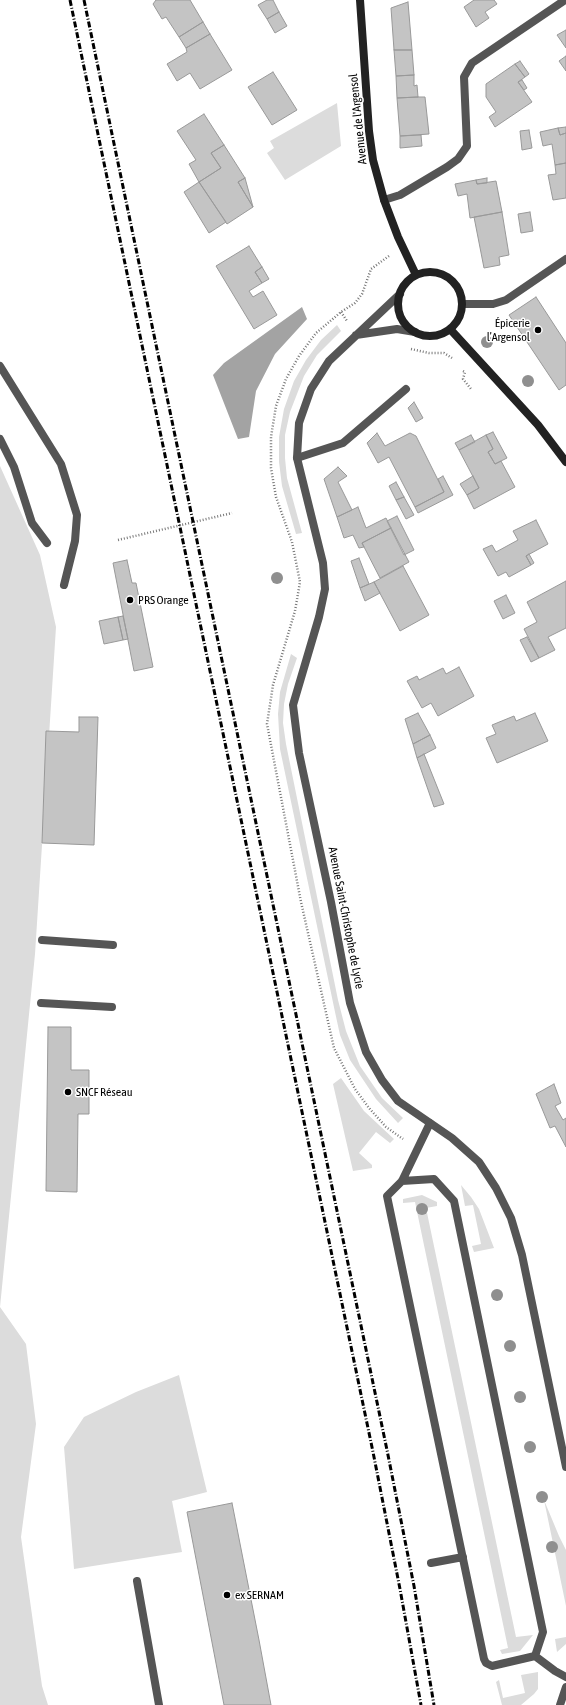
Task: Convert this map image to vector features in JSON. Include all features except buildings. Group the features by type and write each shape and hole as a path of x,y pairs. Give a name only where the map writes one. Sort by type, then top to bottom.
{"street":[{"name":"Avenue de l'Argensol","path":"360,0 369,131 373,160 384,200 402,248 416,275"},
{"path":"384,200 400,195 458,159 467,146 464,77 472,63 565,0"},
{"path":"462,304 493,304 506,300 566,259"},
{"path":"355,335 397,329 424,335 433,335 450,329 459,318 462,304 460,294 455,284 447,277 437,273 426,272 416,275 409,280 400,294 399,306 402,318 415,332"},
{"name":"Avenue Saint-Christophe de Lycie","path":"400,294 329,361 311,389 299,423 297,458 323,563 325,589 320,617 293,705 299,753 331,902 350,1003 366,1052 382,1080 398,1102 452,1138 479,1162 496,1188 511,1218 522,1255 566,1467"},
{"path":"450,329 538,426 566,462"},
{"path":"0,366 61,464 76,515 75,541 64,585"},
{"path":"297,458 343,442 406,389"},
{"path":"0,439 14,467 32,522 47,543"},
{"path":"42,940 113,945"},
{"path":"41,1003 112,1008"},
{"path":"430,1123 402,1181 387,1196 484,1659 486,1664 492,1666 535,1656 555,1671 566,1677"},
{"path":"402,1181 434,1179 454,1201 543,1632 535,1656"},
{"path":"431,1564 463,1557"},
{"path":"137,1581 159,1705"},
{"path":"560,1705 566,1687"}],"path":[{"path":"380,262 391,254"},
{"path":"341,312 349,324"},
{"path":"406,347 416,351 444,353 454,360"},
{"path":"461,368 465,372 463,379 471,389"},
{"path":"118,540 232,513"}],"shaded area":[{"path":"337,103 341,146 285,180 267,153 274,148 270,141"},
{"path":"302,307 307,319 275,354 256,391 249,437 238,439 213,375 224,363"},
{"path":"337,325 341,331 317,355 304,376 290,412 285,435 287,478 302,533 296,534 282,486 279,462 279,437 284,409 294,381 306,360 321,340"},
{"path":"0,466 40,555 56,627 35,954 0,1307"},
{"path":"291,654 297,658 288,684 284,704 283,723 338,1000 346,1031 360,1066 382,1098 403,1118 398,1123 376,1099 350,1060 340,1035 280,749 278,714 280,692"},
{"path":"341,1078 364,1111 394,1139 390,1143 376,1132 359,1153 372,1165 372,1168 353,1171 333,1084"},
{"path":"461,1185 479,1209 494,1248 474,1252 472,1246 481,1244 473,1205 465,1206"},
{"path":"422,1195 437,1202 437,1206 426,1208 516,1637 533,1635 520,1651 502,1654 500,1650 508,1648 415,1202 403,1203 403,1199"},
{"path":"0,1307 26,1344 36,1424 21,1537 42,1686 48,1705 0,1705"},
{"path":"179,1375 207,1492 172,1501 182,1552 74,1569 64,1447 84,1417 136,1392"},
{"path":"544,1500 566,1550 566,1606"},
{"path":"566,1637 566,1644 557,1652 555,1639"},
{"path":"538,1672 538,1689 534,1694 521,1705 502,1705 496,1682 499,1680 503,1698 525,1693 521,1675"}],"railway":[{"path":"70,0 373,1452 421,1705"},
{"path":"84,0 387,1450 414,1586 434,1705"}],"place":[{"name":"Épicerie l’Argensol","path":"538,330"},
{"name":"PRS Orange","path":"130,600"},
{"name":"SNCF Réseau","path":"68,1092"},
{"name":"ex SERNAM","path":"227,1595"}]}
